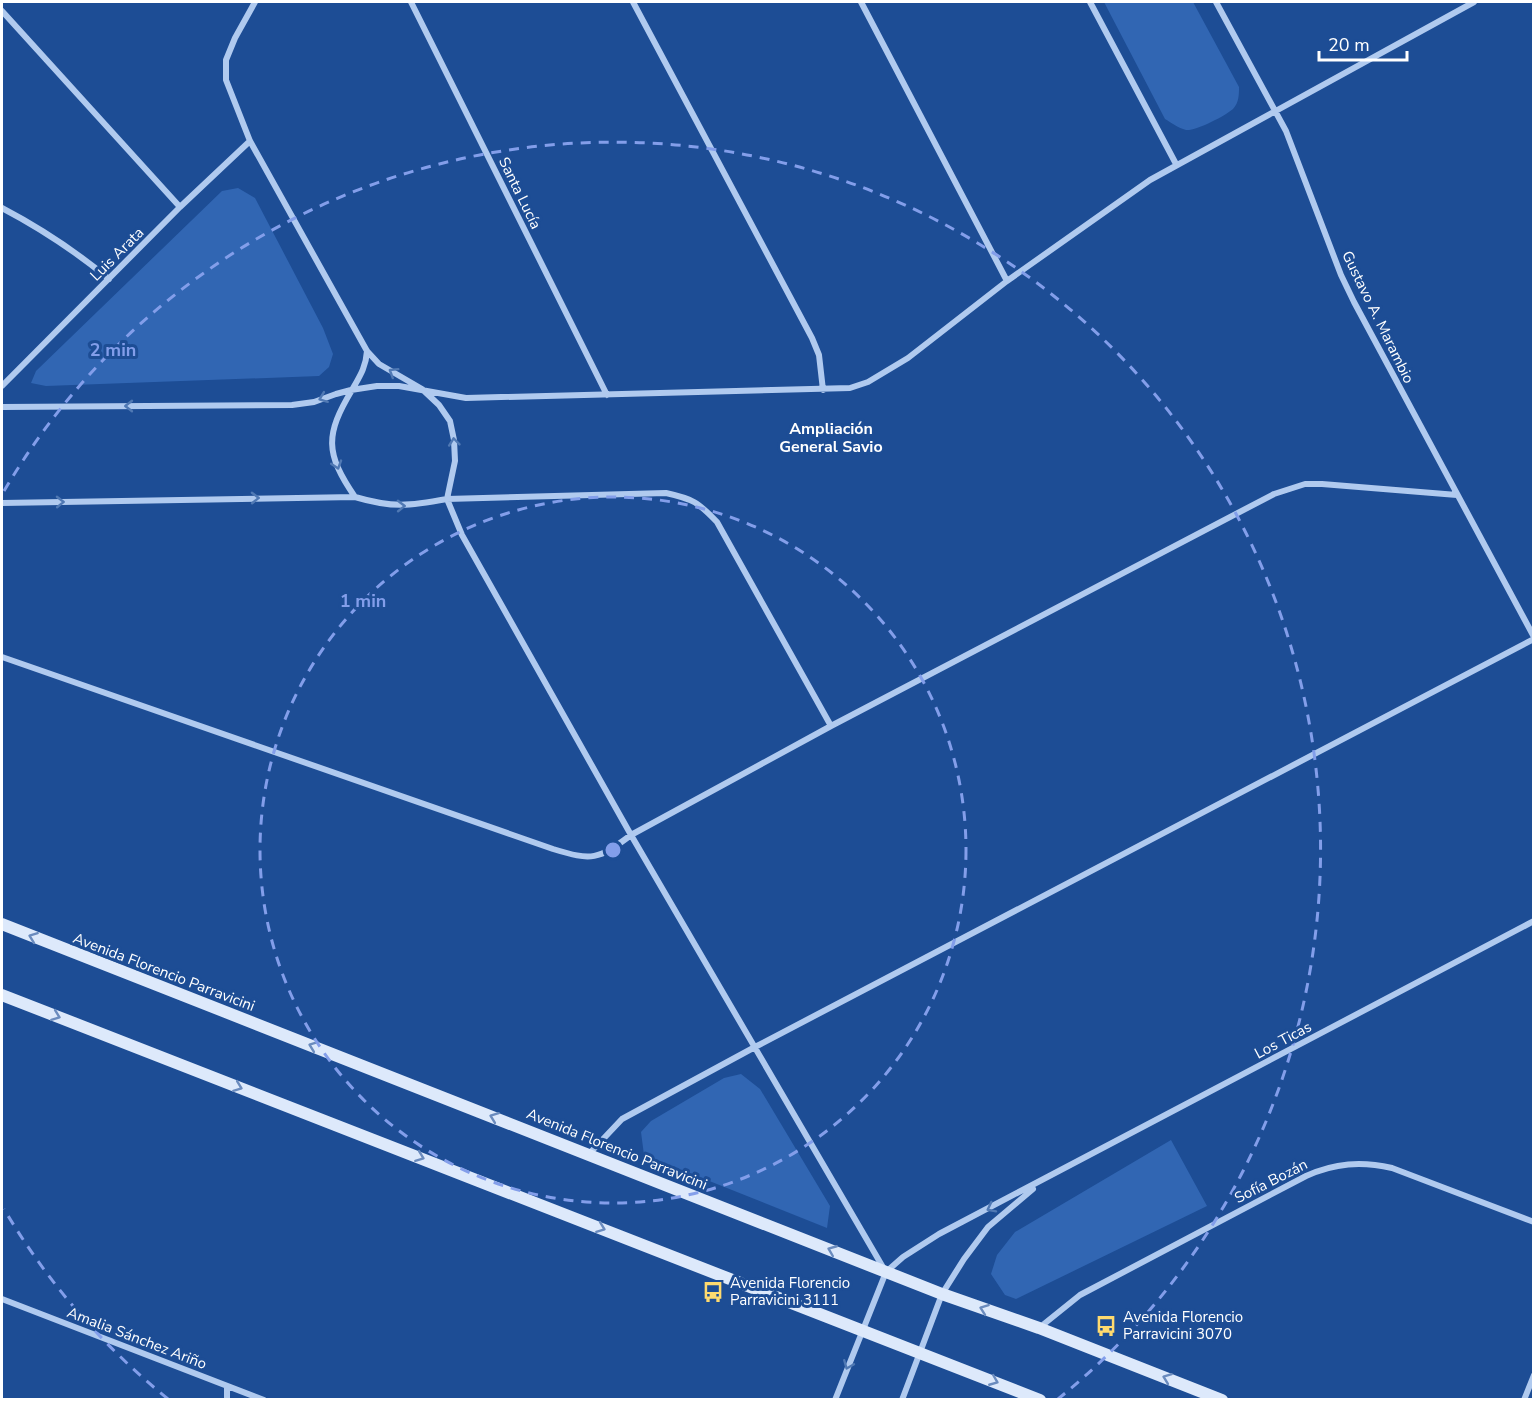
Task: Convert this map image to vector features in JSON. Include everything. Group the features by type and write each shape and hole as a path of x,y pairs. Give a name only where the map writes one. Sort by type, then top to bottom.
{"main road":[{"name":"Avenida Florencio Parravicini","path":"2,924 942,1294 1039,1328 1222,1400"},
{"path":"2,995 863,1329 1040,1400"}],"street":[{"path":"255,2 226,60 226,80 250,141 367,351 379,364 422,388 439,405 450,421 455,461 447,499 462,535 631,835 886,1272 835,1400"},
{"name":"Santa Lucía","path":"411,2 607,395"},
{"path":"633,2 812,338 819,355 823,390"},
{"path":"861,2 1007,281"},
{"path":"1090,2 1176,164"},
{"name":"Gustavo A. Marambio","path":"1216,2 1276,110 1341,275 1533,638"},
{"path":"2,407 292,405 314,402 351,390 377,386 422,388 466,398 850,388 868,382 892,368 941,334 1007,281 1150,180 1474,2"},
{"path":"2,11 180,207"},
{"name":"Luis Arata","path":"2,386 180,207 250,141"},
{"path":"2,208 45,231 109,279"},
{"path":"355,497 341,477 332,445 333,427 366,365 367,351"},
{"path":"2,657 580,857 601,855 631,835 831,726 1253,505 1290,488 1305,484 1322,484 1457,495"},
{"path":"2,502 355,497 395,506 447,499 666,493 689,498 717,522 831,726"},
{"path":"589,1154 622,1119 1533,638"},
{"name":"Los Ticas","path":"886,1272 903,1257 939,1234 1533,921"},
{"name":"Sofía Bozán","path":"1039,1328 1080,1295 1326,1167 1372,1163 1392,1168 1533,1222"},
{"name":"Los Ticas","path":"902,1400 942,1294 964,1259 988,1227 1043,1181"},
{"name":"Amalia Sánchez Ariño","path":"2,1299 264,1400"},
{"path":"1524,1400 1533,1375"},
{"path":"227,1386 227,1400"}],"shaded area":[{"path":"1104,2 1193,2 1239,87 1235,107 1217,119 1191,130 1180,128 1165,119"},
{"path":"238,188 255,198 323,328 333,354 329,367 319,376 46,386 31,383 36,371 222,191"},
{"path":"741,1074 760,1089 830,1206 827,1228 644,1155 641,1132 651,1121 724,1078"},
{"path":"1171,1140 1207,1206 1016,1299 1005,1295 991,1274 997,1255 1015,1232"}],"place":[{"name":"Avenida Florencio Parravicini 3111","path":"713,1292"},
{"name":"Avenida Florencio Parravicini 3070","path":"1106,1326"}],"district":[{"name":"Ampliación General Savio","path":"831,438"}]}
